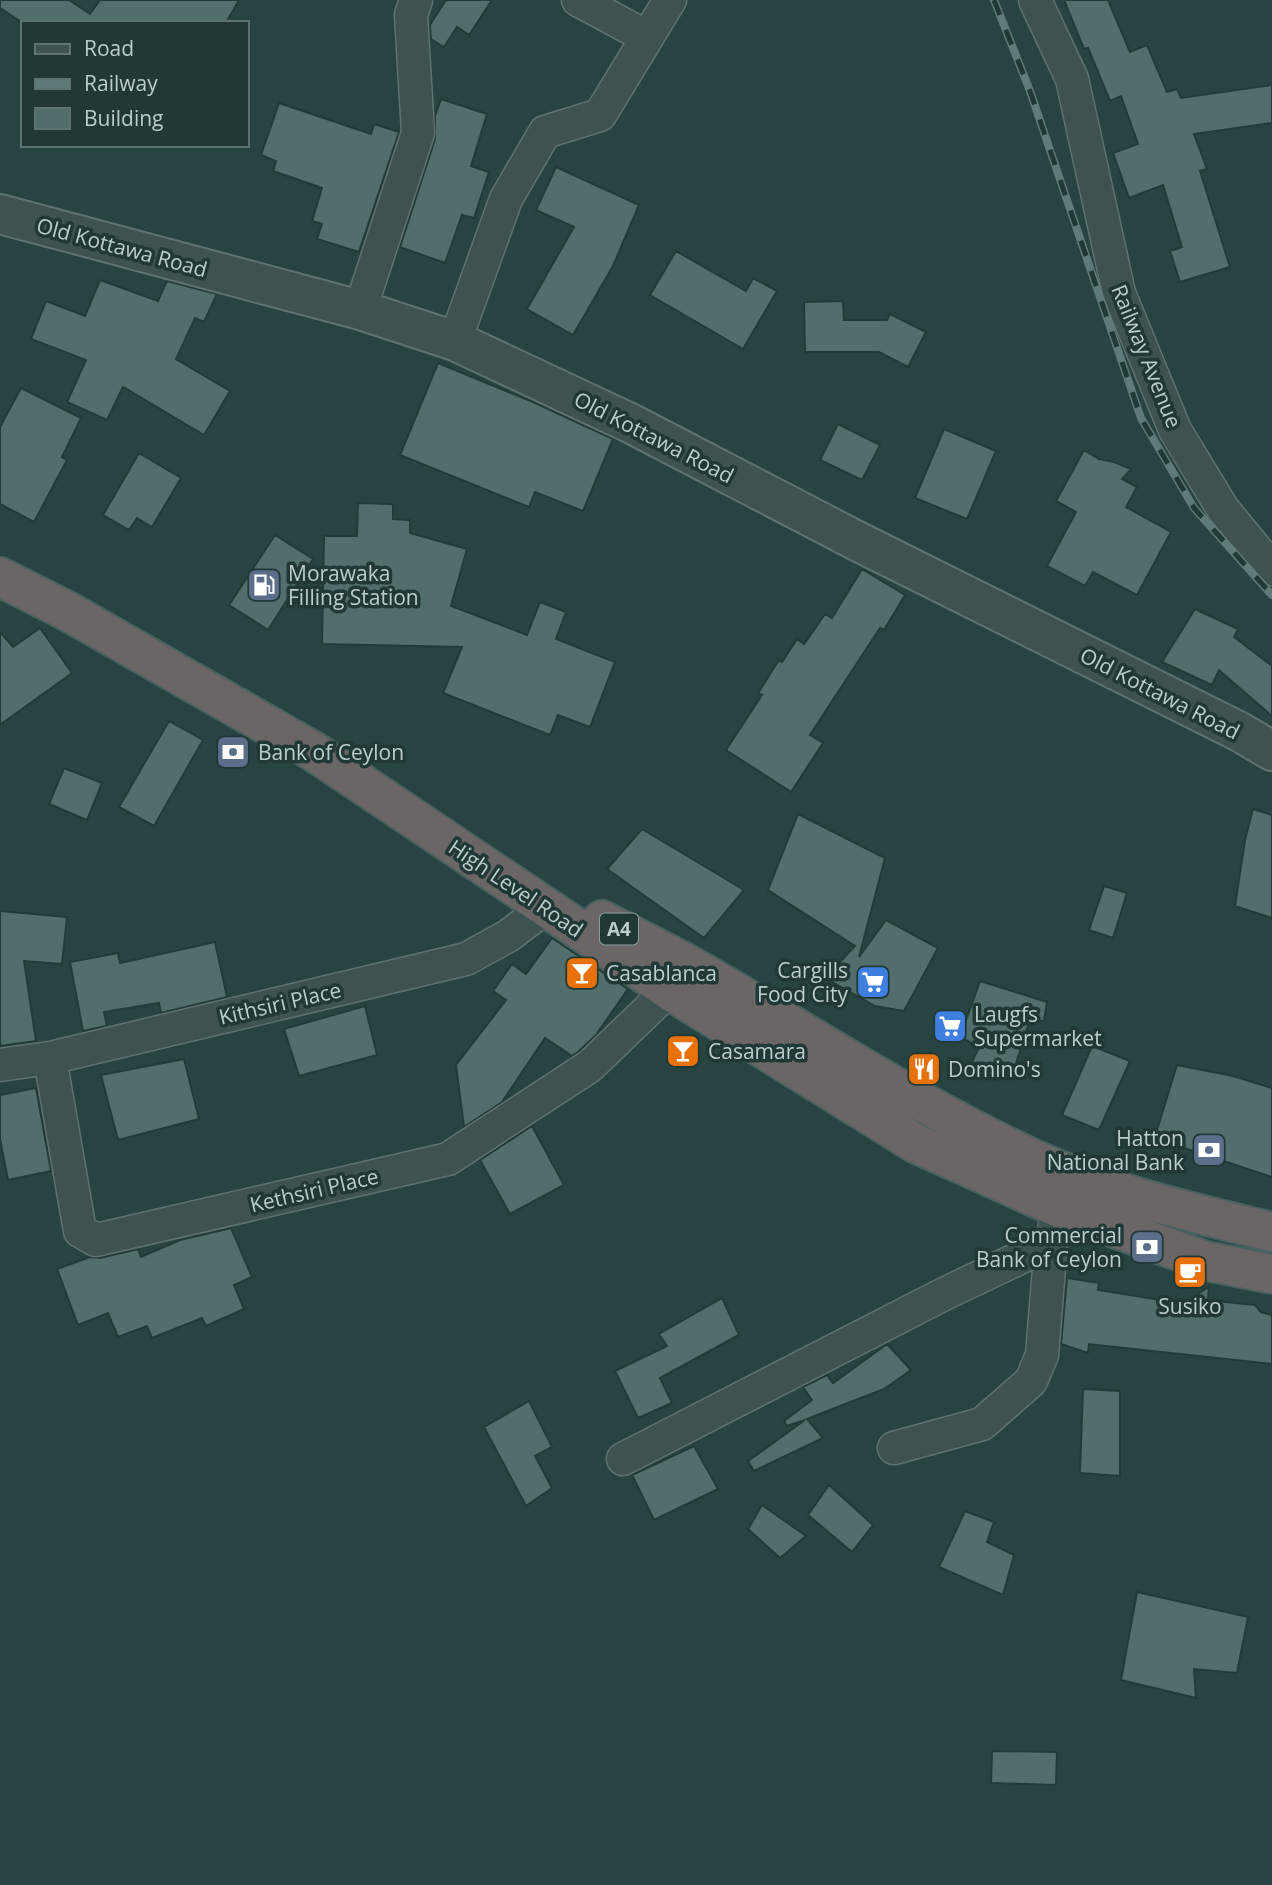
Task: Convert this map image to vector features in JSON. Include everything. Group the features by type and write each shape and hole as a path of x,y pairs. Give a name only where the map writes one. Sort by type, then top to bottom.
{"highway":[{"name":"High Level Road","path":"0,554 79,593 325,733 599,918 686,964 929,1106 1030,1158 1079,1177 1139,1197 1272,1232"},
{"name":"High Level Road","path":"0,578 69,612 313,751 669,990 915,1143 1055,1226 1272,1274"}],"street":[{"path":"360,310 418,132 411,15 416,0"},
{"path":"578,0 647,37"},
{"path":"455,341 506,199 545,132 600,116 670,0"},
{"name":"Railway Avenue","path":"1035,0 1072,79 1119,293 1175,430 1223,509 1272,569"},
{"name":"Old Kottawa Road","path":"0,214 360,310 455,341 632,424 1272,751"},
{"name":"Kithsiri Place","path":"0,1065 50,1058 466,959 508,936 545,908"},
{"name":"Kethsiri Place","path":"50,1058 80,1231 96,1240 449,1159 590,1066 669,990"},
{"path":"894,1448 982,1424 1031,1381 1042,1355 1055,1226"},
{"path":"623,1459 944,1294 1055,1226"}],"building":[{"path":"0,0 69,0 90,14 100,0 239,0 227,21 21,22 0,8"},
{"path":"446,0 492,0 469,35 457,27 444,47 431,39 430,25"},
{"path":"1064,0 1108,0 1130,52 1147,45 1167,92 1177,89 1181,98 1272,85 1272,123 1194,134 1207,169 1200,171 1230,267 1180,282 1170,251 1182,247 1163,185 1129,198 1113,153 1138,144 1121,96 1110,101 1088,48 1084,49"},
{"path":"441,99 487,114 471,166 489,172 474,218 462,215 445,263 400,247 435,139 435,116"},
{"path":"279,103 371,134 374,124 399,132 359,252 317,239 322,224 312,221 322,188 273,171 276,161 261,155"},
{"path":"556,167 639,205 613,266 573,335 527,309 574,227 536,210"},
{"path":"676,251 746,291 753,278 777,291 743,349 650,295"},
{"path":"100,280 158,301 167,281 217,294 204,322 195,318 176,359 230,391 204,435 123,387 107,420 67,402 86,360 31,339 46,301 85,316"},
{"path":"843,301 844,320 887,320 890,314 926,332 908,367 879,352 805,352 804,302"},
{"path":"438,363 613,439 583,511 535,492 529,507 400,455"},
{"path":"21,388 81,418 62,457 67,460 34,522 0,504 0,427"},
{"path":"838,424 880,445 862,480 820,460"},
{"path":"944,429 996,451 967,519 915,498"},
{"path":"1084,450 1099,459 1131,469 1122,479 1137,487 1126,507 1171,532 1137,595 1093,572 1085,586 1047,566 1076,512 1056,501"},
{"path":"139,453 181,478 152,527 137,518 129,530 103,515"},
{"path":"358,503 393,504 393,519 410,520 410,533 467,549 451,606 527,635 540,602 566,612 556,639 615,662 590,727 558,715 550,735 443,693 462,647 322,644 324,536 357,536"},
{"path":"275,535 313,559 268,630 229,605"},
{"path":"862,569 905,595 884,630 880,628 810,735 823,743 791,792 726,750 762,695 758,693 779,660 782,662 797,639 804,644 825,614 832,618"},
{"path":"1195,609 1238,629 1234,637 1272,666 1272,716 1219,670 1212,685 1162,662"},
{"path":"40,628 72,673 0,725 0,632 13,647"},
{"path":"169,721 203,740 154,826 119,807"},
{"path":"64,768 102,783 87,820 49,804"},
{"path":"1253,809 1272,815 1272,918 1235,906 1245,840"},
{"path":"798,814 885,858 859,957 886,920 938,948 904,1011 875,1006 825,978 855,946 768,890"},
{"path":"642,829 744,890 704,938 607,869"},
{"path":"1104,886 1127,893 1113,938 1089,930"},
{"path":"0,911 67,917 62,964 24,961 36,1041 0,1046"},
{"path":"552,938 628,989 596,1035 578,1052 572,1056 545,1038 502,1102 464,1127 456,1065 506,1000 493,991 512,964 526,974"},
{"path":"215,942 227,997 161,1013 159,1003 104,1012 107,1026 83,1031 70,962 118,953 120,963"},
{"path":"980,981 1047,1002 1044,1021 1030,1020 1012,1076 972,1062 979,1047 960,1037"},
{"path":"365,1006 377,1055 299,1076 284,1029"},
{"path":"1092,1046 1130,1061 1099,1130 1062,1115"},
{"path":"184,1059 199,1119 118,1140 101,1075"},
{"path":"1177,1065 1233,1076 1272,1088 1272,1177 1181,1147 1179,1150 1153,1143"},
{"path":"36,1088 51,1171 8,1180 0,1139 0,1095"},
{"path":"532,1126 564,1185 510,1214 480,1160"},
{"path":"231,1228 252,1277 234,1285 244,1309 206,1326 202,1318 152,1338 147,1326 118,1337 108,1313 78,1325 57,1269 90,1257 100,1258 138,1249 141,1257 180,1240"},
{"path":"1067,1278 1099,1283 1098,1290 1185,1304 1209,1286 1208,1300 1255,1305 1261,1312 1272,1315 1272,1364 1089,1344 1088,1353 1061,1344"},
{"path":"722,1298 739,1335 660,1378 672,1403 638,1418 615,1371 667,1346 659,1334"},
{"path":"887,1344 911,1370 884,1389 807,1419 823,1438 754,1471 748,1461 805,1420 787,1426 784,1421 812,1400 803,1387 827,1375 833,1383"},
{"path":"1083,1389 1120,1391 1120,1476 1080,1473"},
{"path":"529,1401 552,1447 535,1456 552,1488 526,1506 484,1427"},
{"path":"694,1446 718,1489 654,1520 632,1475"},
{"path":"829,1485 873,1525 852,1552 808,1515"},
{"path":"762,1505 806,1536 780,1558 748,1529"},
{"path":"965,1511 994,1522 987,1542 1014,1555 1003,1595 939,1567"},
{"path":"1137,1592 1248,1617 1237,1673 1194,1669 1196,1698 1121,1680"},
{"path":"992,1751 1057,1752 1056,1785 991,1783"}],"railway":[{"path":"994,0 1030,91 1141,418 1194,508 1272,595"}],"place":[{"name":"Morawaka Filling Station","path":"264,585"},
{"name":"Bank of Ceylon","path":"233,752"},
{"name":"Casablanca","path":"582,973"},
{"name":"Cargills Food City","path":"873,982"},
{"name":"Laugfs Supermarket","path":"950,1026"},
{"name":"Casamara","path":"683,1051"},
{"name":"Domino's","path":"924,1069"},
{"name":"Hatton National Bank","path":"1209,1150"},
{"name":"Commercial Bank of Ceylon","path":"1147,1247"},
{"name":"Susiko","path":"1190,1272"}]}
